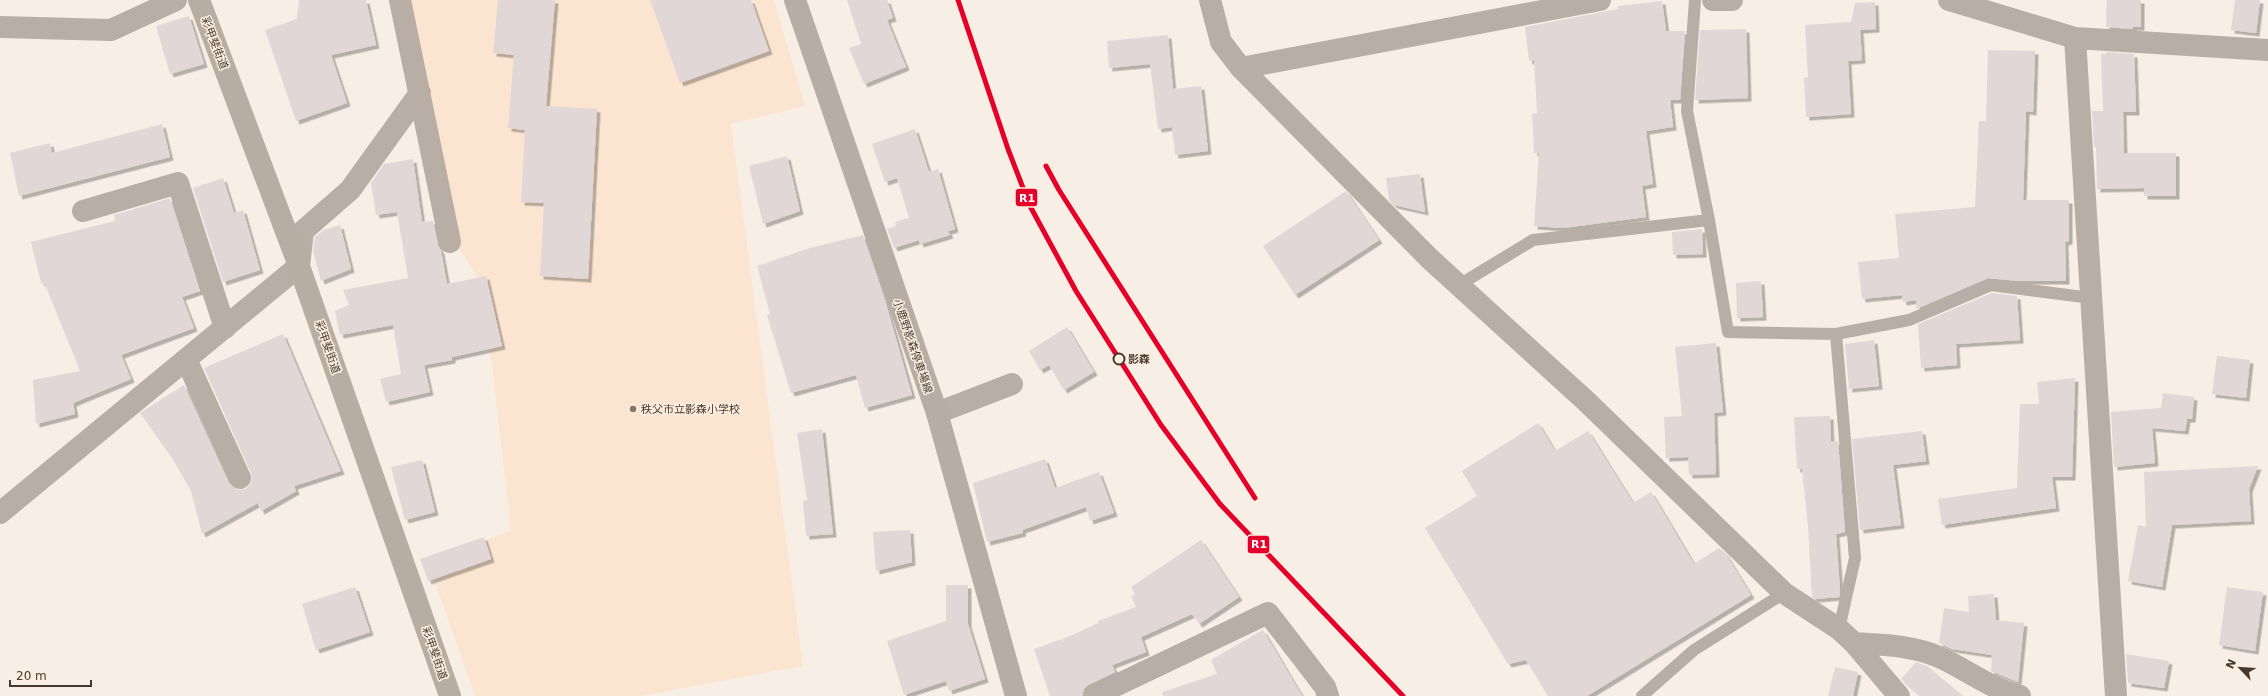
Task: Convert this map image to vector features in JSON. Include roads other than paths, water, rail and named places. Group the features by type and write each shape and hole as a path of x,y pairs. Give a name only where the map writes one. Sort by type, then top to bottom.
{"highway":[{"name":"彩甲斐街道","path":"199,0 300,266 450,696"}],"main road":[{"name":"小鹿野影森停車場線","path":"795,0 937,413 1016,696"}],"street":[{"path":"0,27 111,30 176,0"},
{"path":"400,0 450,242"},
{"path":"1210,0 1222,42 1241,68 1429,258 1586,401 1784,593 1847,636 1899,696"},
{"path":"1241,68 1600,0"},
{"path":"1713,0 1732,0"},
{"path":"1949,0 2075,38 2268,50"},
{"path":"2075,38 2116,696"},
{"path":"0,513 300,266 303,231 350,190 420,93"},
{"path":"83,211 178,183 225,328"},
{"path":"186,359 240,478"},
{"path":"937,413 1012,384"},
{"path":"1094,696 1268,613 1325,687 1328,696"},
{"path":"1847,636 1912,647 1940,658 2020,696"}],"lane":[{"path":"1695,0 1687,110 1709,220 1728,332 1836,334 1909,320 1991,285 2091,298"},
{"path":"1459,285 1533,240 1709,220"},
{"path":"1836,334 1855,558 1847,636"},
{"path":"1642,696 1694,650 1784,593"}],"place":[{"name":"影森","path":"1119,359"},
{"name":"秩父市立影森小学校","path":"633,409"}]}
